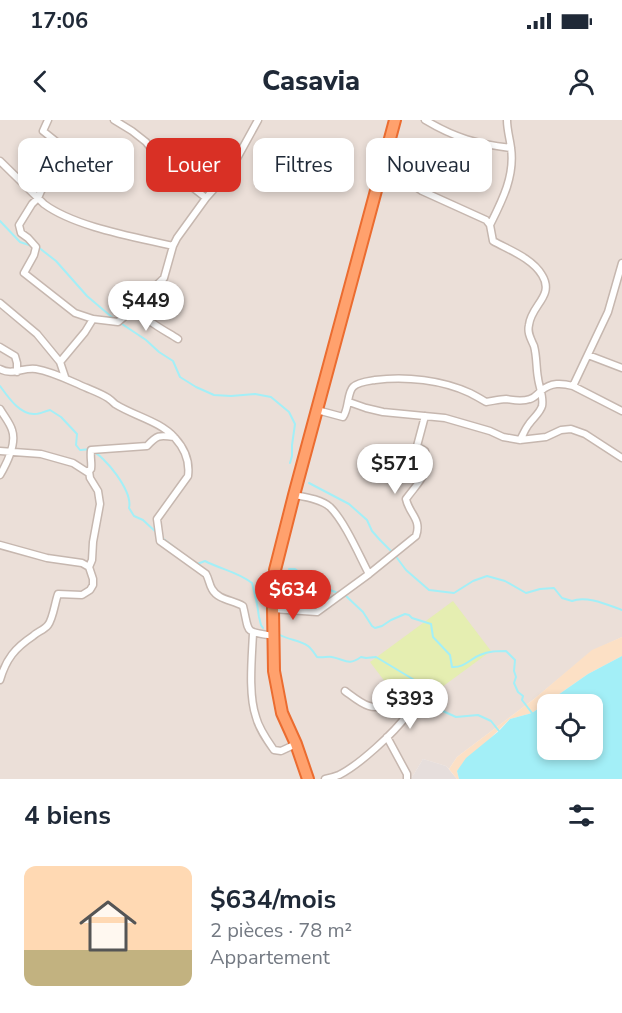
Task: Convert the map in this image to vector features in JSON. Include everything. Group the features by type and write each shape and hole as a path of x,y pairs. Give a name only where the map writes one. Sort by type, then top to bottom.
{"highway":[{"path":"390,138 395,120"},
{"path":"308,779 282,713 274,671 275,570 376,192"}],"street":[{"path":"48,120 43,131 58,143 62,157 60,164 19,225 21,233 36,246 34,255 24,273 75,314 93,319 118,321 136,307 164,278 173,246 207,198 230,171 258,120"},
{"path":"114,120 146,142 164,165 207,198"},
{"path":"425,120 471,142 512,148"},
{"path":"507,120 512,163 509,180 490,225 493,241 536,266 546,285 546,292 530,317 528,327 537,360 542,405 520,440"},
{"path":"0,161 51,209 76,220 115,232 173,246"},
{"path":"426,192 482,217 490,225"},
{"path":"573,386 608,312 620,278 622,263"},
{"path":"0,303 37,334 60,362 65,377"},
{"path":"136,307 158,327 178,339"},
{"path":"60,362 93,319"},
{"path":"0,347 15,356 17,372"},
{"path":"588,355 622,368"},
{"path":"0,369 6,372 36,369 65,377 155,423 175,437 185,452 188,461 188,476 158,519 160,541 208,577 215,592 243,606 247,628 254,633 274,636"},
{"path":"317,410 343,417 355,385 385,379 414,379 441,383 471,393 486,402 504,399 529,400 553,384 560,384 573,386 622,411"},
{"path":"349,402 383,412 450,420 520,440 546,437 561,430 571,429 585,434 622,458"},
{"path":"0,409 12,428 13,435 11,451 0,475"},
{"path":"273,609 317,612 416,536 419,528 406,499 422,480 426,468 425,451 417,446 425,416"},
{"path":"88,567 92,560 100,504 98,491 90,478 91,450 147,446 156,437 175,437"},
{"path":"0,451 41,454 89,471"},
{"path":"294,495 317,500 329,506 346,529 369,574"},
{"path":"0,544 40,556 82,563 88,567 93,579 90,590 82,595 57,594 52,618 47,626 30,637 12,654 4,666 0,680"},
{"path":"254,633 251,679 256,717 274,750 281,751 296,744"},
{"path":"325,779 340,774 354,765 387,737 407,716 398,703 366,706 345,691"},
{"path":"387,737 407,779"}],"shaded area":[{"path":"0,120 622,120 622,637 592,651 540,694 537,694 534,699 457,757 449,769 423,759 411,779 0,779"},
{"path":"423,759 446,766 457,779 411,779"}],"green space":[{"path":"453,601 491,651 408,712 370,662"}],"sand":[{"path":"622,637 622,656 588,674 559,694 540,694 592,650"},
{"path":"537,696 537,710 510,719 457,771 459,779 457,779 449,769 457,757"}],"water":[{"path":"622,656 622,779 459,779 457,771 466,758 510,719 537,710 537,760 603,760 603,694 559,694 588,674"}],"waterway":[{"path":"0,221 20,242 32,246"},
{"path":"38,247 56,261 87,296 114,319"},
{"path":"119,322 173,361 180,377 196,387 214,395 255,394 271,397 289,412 295,424 290,463"},
{"path":"0,386 24,412 39,414 50,410 61,417 77,434 76,445 80,450 90,450 96,453 117,475 127,493 129,508 134,516 143,520 157,533"},
{"path":"309,483 349,504 367,520 372,531 406,570 429,590 454,593 473,581 487,576 505,581 526,593 554,588 562,598 572,601 590,600 622,610"},
{"path":"161,537 187,557"},
{"path":"197,564 205,561 252,583 263,628"},
{"path":"289,569 295,569 304,579 314,581 346,596 363,612 375,628 405,614 431,624 433,637 450,655 452,667 463,665 487,653 506,651 515,660 514,683 518,692 523,696 522,700 532,713"},
{"path":"280,635 305,644 317,657 330,657 347,662 361,657 376,657 416,681 434,707 456,717 478,715 491,721 499,731"}]}
